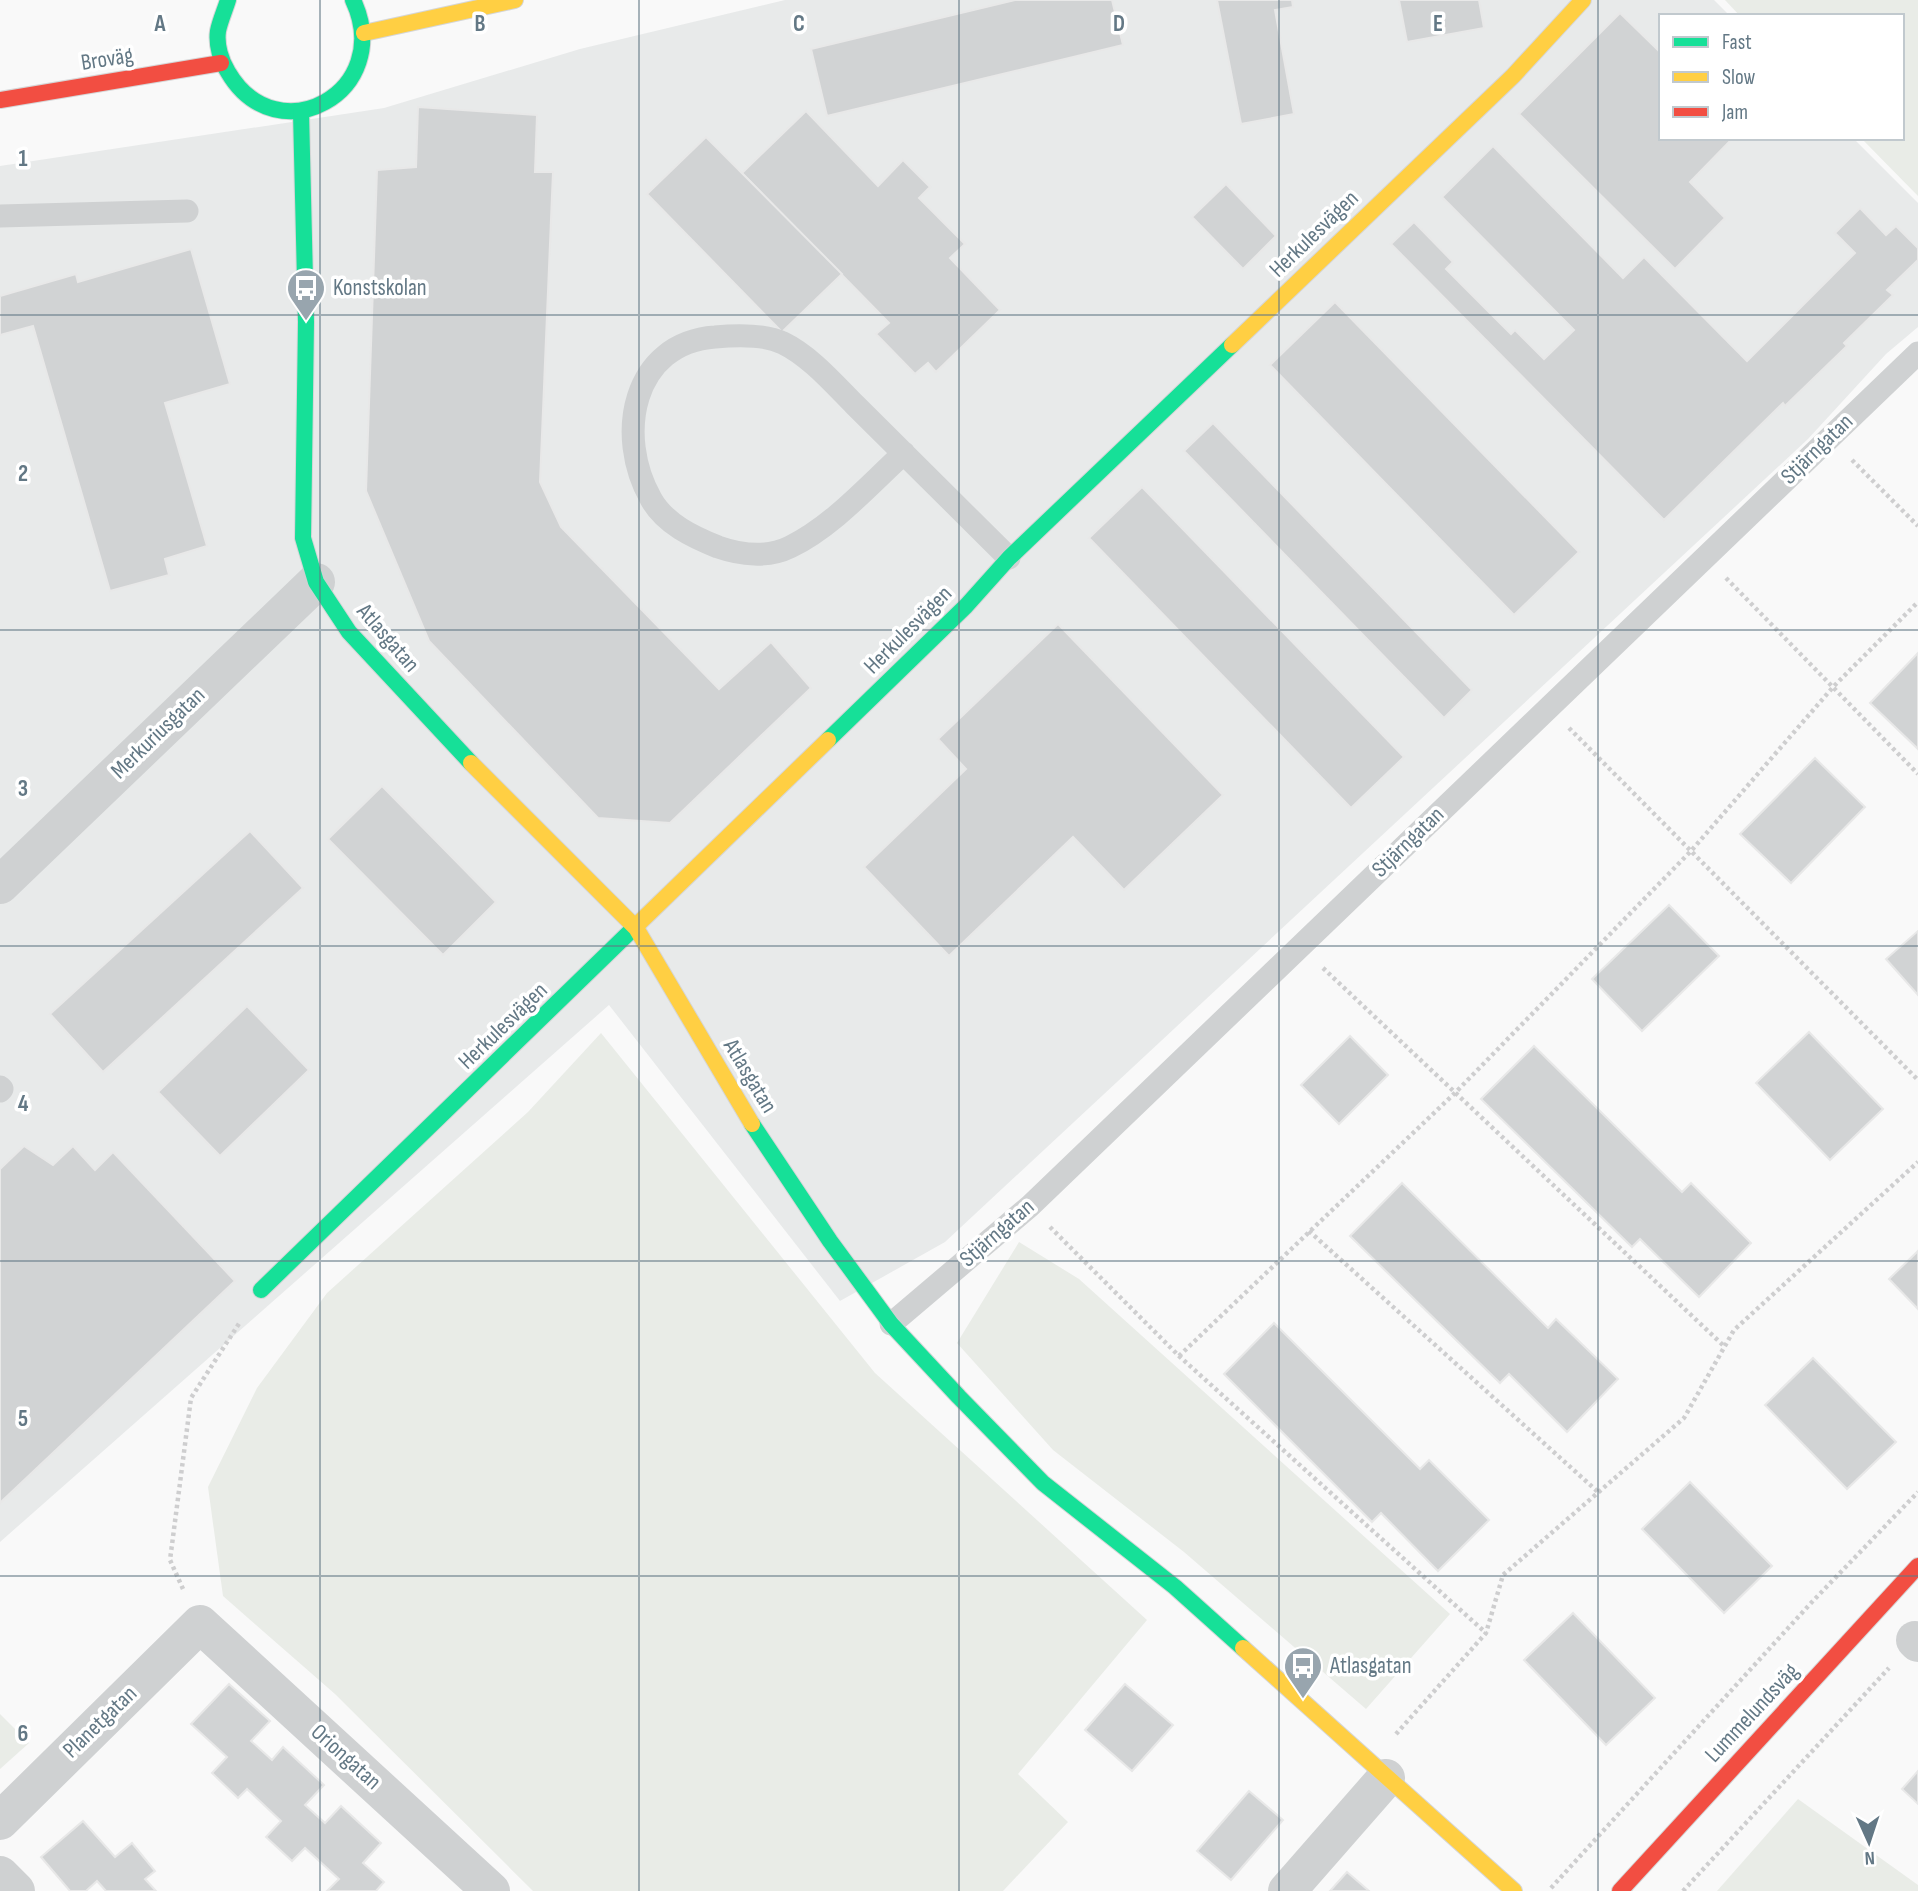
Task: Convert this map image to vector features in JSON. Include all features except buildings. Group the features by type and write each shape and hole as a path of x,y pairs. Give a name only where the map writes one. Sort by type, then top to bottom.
{"street":[{"path":"228,0 218,30 221,63 233,85 253,101 276,110 301,111 332,100 348,85 362,55 364,33 353,0"},
{"path":"364,33 515,0"},
{"name":"Herkulesvägen","path":"261,1290 966,606 1009,558 1513,76 1583,0"},
{"name":"Broväg","path":"0,100 221,63"},
{"name":"Atlasgatan","path":"301,111 306,322 303,538 316,582 349,632 497,792 636,928 742,1109 830,1241 891,1324 1043,1483 1175,1587 1303,1700 1377,1771 1514,1891"},
{"name":"Merkuriusgatan","path":"0,885 316,582"},
{"name":"Lummelundsväg","path":"1620,1891 1918,1566"},
{"name":"Planetgatan","path":"0,1821 200,1624"},
{"name":"Oriongatan","path":"200,1624 492,1891"},
{"path":"1287,1891 1377,1771"},
{"path":"0,1875 16,1891"}],"lane":[{"path":"0,216 187,211"},
{"path":"904,453 830,520 790,547 758,555 726,550 697,539 673,525 651,500 639,468 634,433 636,398 649,370 675,347 704,338 743,335 783,342 816,367 904,453 1009,558"},
{"name":"Stjärngatan","path":"891,1324 1030,1206 1918,353"}],"path":[{"path":"1829,437 1918,526"},
{"path":"1706,558 1918,774"},
{"path":"1179,1356 1455,1093 1691,851 1833,686 1918,602"},
{"path":"1549,707 1918,1080"},
{"path":"1299,946 1725,1348"},
{"path":"1377,1771 1486,1633 1503,1575 1684,1418 1734,1329 1918,1162"},
{"path":"1030,1206 1179,1356 1486,1633"},
{"path":"1309,1231 1598,1492"},
{"path":"200,1624 170,1560 191,1398 261,1290"},
{"path":"1549,1891 1756,1662 1918,1492"},
{"path":"1683,1891 1916,1642"}],"shaded area":[{"path":"785,0 1714,0 1728,14 1659,14 1659,140 1855,140 1918,203 1918,327 1886,354 1808,439 945,1242 840,1301 609,1005 0,1542 0,166 384,108 580,49"},
{"path":"1725,0 1918,0 1918,196 1863,140 1904,140 1904,14 1738,14"},
{"path":"601,1033 875,1373 1147,1620 1018,1774 1068,1822 1003,1891 533,1891 335,1694 223,1596 208,1487 257,1388 327,1293 528,1112"},
{"path":"1019,1242 1079,1279 1450,1614 1366,1709 1184,1552 1053,1450 957,1343"},
{"path":"0,1714 29,1743 0,1769"},
{"path":"1798,1799 1918,1885 1918,1891 1717,1891"}],"traffic: fast":[{"path":"228,0 218,31 220,53 228,72 249,97 274,109 300,110 325,102 345,85 358,62 362,33 353,0"},
{"path":"301,112 306,322 303,538 316,582 349,632 471,763"},
{"path":"828,740 966,606 1009,558 1232,345"},
{"path":"261,1290 638,924"},
{"path":"752,1124 830,1241 891,1324 959,1397 1043,1483 1175,1587 1243,1648"}],"traffic: slow":[{"path":"364,33 515,0"},
{"path":"1232,345 1513,76 1583,0"},
{"path":"638,924 828,740"},
{"path":"471,763 636,928 752,1124"},
{"path":"1243,1648 1514,1891"}],"traffic: jam":[{"path":"0,100 221,63"},
{"path":"1620,1891 1918,1566"}],"place":[{"name":"Konstskolan","path":"306,322"},
{"name":"Atlasgatan","path":"1303,1700"}]}
